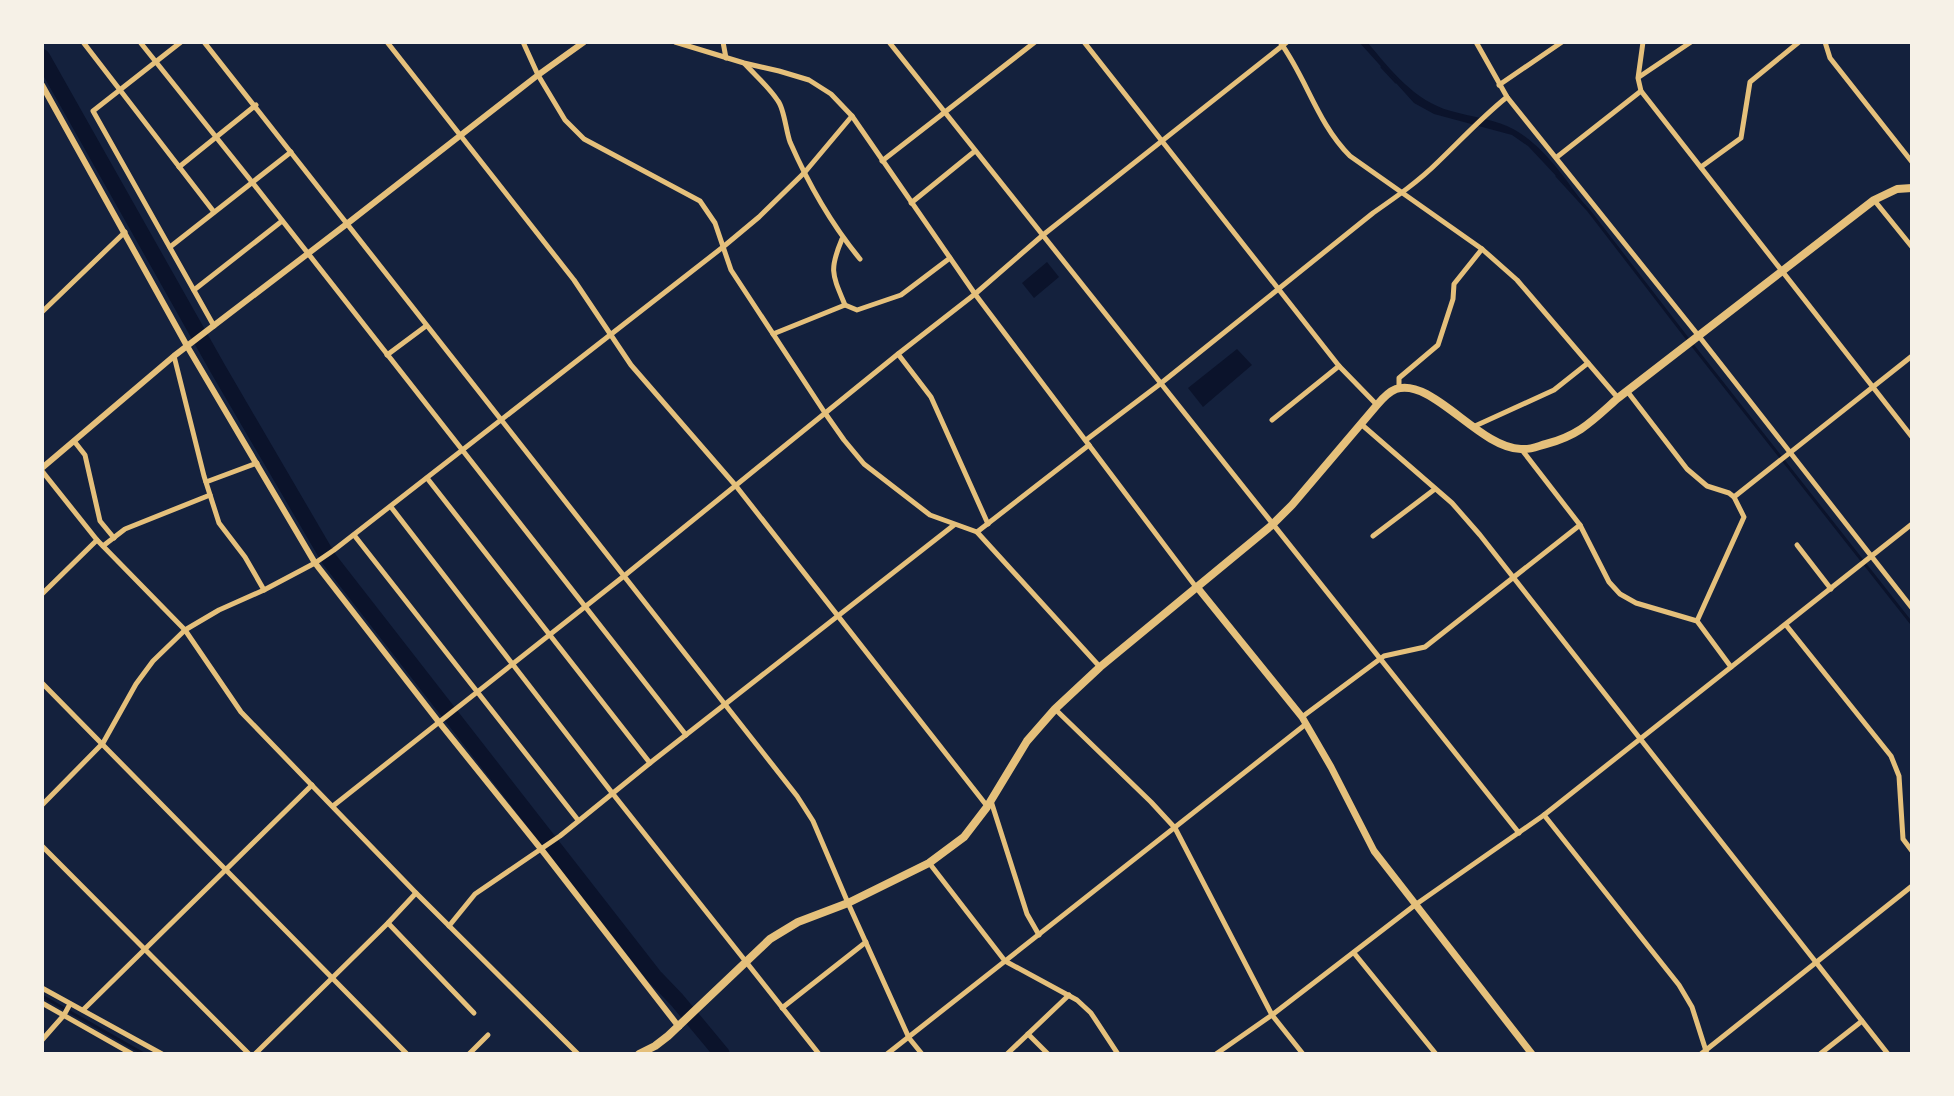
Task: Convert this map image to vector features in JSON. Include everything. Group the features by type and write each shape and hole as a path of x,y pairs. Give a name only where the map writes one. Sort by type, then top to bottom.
{"main road":[{"path":"639,1054 655,1046 682,1024 770,939 798,922 848,903 929,863 964,837 989,804 1027,741 1055,709 1100,667 1272,525 1390,392 1399,388 1414,389 1435,399 1490,440 1507,447 1522,450 1565,439 1580,431 1782,269 1874,200 1897,189 1912,188"},
{"path":"1197,587 1304,721 1374,851 1532,1054"}],"street":[{"path":"83,42 214,212"},
{"path":"140,42 686,735"},
{"path":"181,42 93,111 213,327"},
{"path":"204,42 797,796 813,821 909,1038 922,1054"},
{"path":"387,42 574,280 631,365 736,486 989,804 1027,914 1039,935"},
{"path":"523,42 538,75 565,120 584,139 700,201 715,223 731,270 825,413 864,464 930,515 977,532 1100,667"},
{"path":"578,1054 241,712 185,630 97,540 42,470 174,356 584,42"},
{"path":"675,42 809,80 831,94 852,116 975,294 1197,587"},
{"path":"723,42 726,58"},
{"path":"889,42 1519,833"},
{"path":"882,161 1035,42"},
{"path":"1084,42 1339,366 1377,405"},
{"path":"1476,42 1507,97 1912,608"},
{"path":"1499,85 1562,42"},
{"path":"1643,42 1638,78 1641,91 1912,437"},
{"path":"1638,78 1691,42"},
{"path":"1701,167 1741,138 1750,82 1799,42"},
{"path":"1825,42 1830,58 1912,162"},
{"path":"333,806 624,576 1283,43 1336,143 1482,249 1517,280 1618,398"},
{"path":"744,63 781,103 790,141 805,172 842,238 860,259"},
{"path":"42,85 315,563 682,1024"},
{"path":"1557,157 1641,91"},
{"path":"977,532 1437,164 1474,124 1507,97"},
{"path":"179,167 256,105"},
{"path":"42,805 103,743 136,684 153,661 185,630 315,563 354,535 759,217 805,172 852,116"},
{"path":"911,203 975,151"},
{"path":"170,247 291,152"},
{"path":"1874,200 1912,247"},
{"path":"194,290 282,221"},
{"path":"42,312 125,232"},
{"path":"842,238 832,263 845,305"},
{"path":"1399,388 1399,378 1438,345 1453,299 1454,284 1482,249"},
{"path":"773,334 845,305 857,310 901,295 950,258"},
{"path":"387,355 426,326"},
{"path":"898,354 931,397 988,524"},
{"path":"174,356 219,523 245,557 264,590"},
{"path":"1734,497 1912,356"},
{"path":"1473,427 1554,390 1588,363"},
{"path":"1272,420 1339,366"},
{"path":"1627,391 1687,469 1707,486 1734,497 1744,517 1697,621"},
{"path":"1361,423 1452,503 1480,535 1888,1054"},
{"path":"74,441 85,455 100,521 114,538"},
{"path":"1522,450 1580,525 1609,582 1620,594 1636,603 1697,621 1731,667"},
{"path":"206,482 257,463"},
{"path":"427,478 650,763"},
{"path":"1373,536 1435,489"},
{"path":"103,546 125,529 210,495"},
{"path":"390,506 819,1054"},
{"path":"1216,1054 1415,905 1544,815 1912,524"},
{"path":"449,926 475,894 560,836 955,525"},
{"path":"887,1054 1175,828 1380,659 1425,647 1580,525"},
{"path":"354,535 578,820"},
{"path":"42,594 97,540"},
{"path":"1797,545 1831,589"},
{"path":"1786,625 1891,756 1899,776 1903,839 1912,851"},
{"path":"42,683 407,1054"},
{"path":"1055,709 1175,828 1272,1015 1303,1054"},
{"path":"83,1010 312,785"},
{"path":"1544,815 1679,985 1692,1007 1705,1053 1912,886"},
{"path":"42,846 252,1054 416,893"},
{"path":"929,863 1005,961 1077,1000 1091,1013 1118,1054"},
{"path":"388,923 474,1013"},
{"path":"782,1008 866,942"},
{"path":"1354,953 1436,1054"},
{"path":"42,988 162,1054"},
{"path":"1007,1054 1069,995"},
{"path":"42,1003 132,1054"},
{"path":"42,1040 70,1004"},
{"path":"1820,1054 1862,1021"},
{"path":"1028,1034 1048,1054"},
{"path":"469,1054 488,1035"}],"water":[{"path":"1359,42 1367,42 1404,83 1426,100 1451,111 1500,123 1537,146 1589,211 1528,146 1512,135 1434,114 1414,103"},
{"path":"1047,262 1059,277 1034,298 1022,283"},
{"path":"1237,349 1252,365 1203,407 1188,388"}],"waterway":[{"path":"42,57 329,559 654,976 722,1054"},
{"path":"1382,67 1396,82"},
{"path":"1557,176 1589,211 1912,624"},
{"path":"42,996 144,1054"}]}
